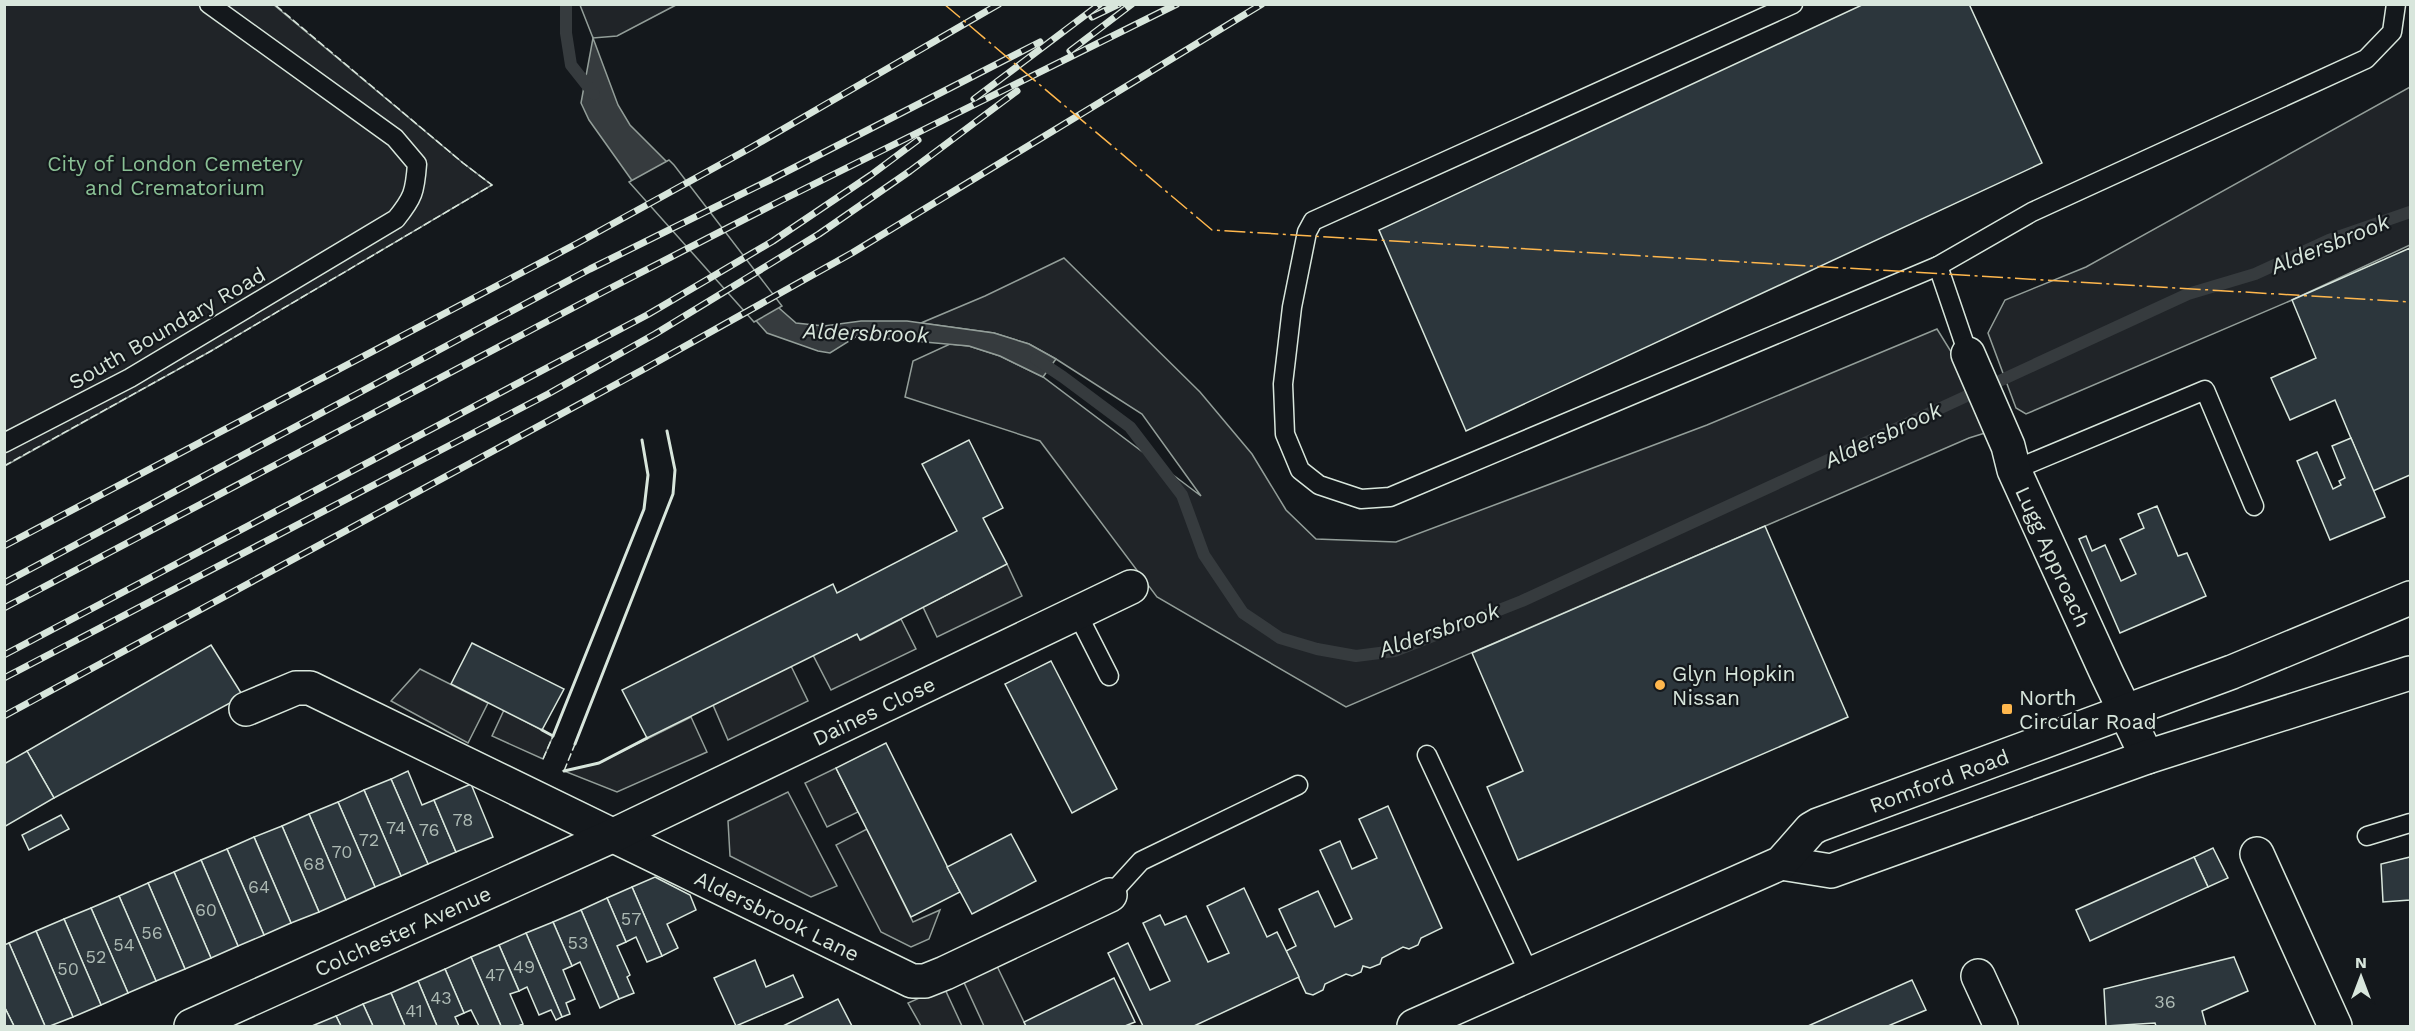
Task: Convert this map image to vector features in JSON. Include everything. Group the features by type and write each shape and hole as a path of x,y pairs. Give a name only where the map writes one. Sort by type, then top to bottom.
{"street":[{"name":"Lugg Approach","path":"1968,354 2011,458 2147,757"},
{"name":"Daines Close","path":"614,836 1131,586"},
{"name":"Romford Road","path":"1414,1026 1781,863 1811,829 1818,825 2232,672 2410,598"},
{"path":"1781,863 1831,871 2147,757 2410,674"},
{"name":"Aldersbrook Lane","path":"246,709 296,688 310,688 912,981 925,981 945,973 1110,895"},
{"name":"Colchester Avenue","path":"191,1026 614,836"},
{"path":"2257,854 2335,1026"},
{"path":"1978,976 2001,1026"}],"lane":[{"name":"South Boundary Road","path":"4,443 130,378 396,219 411,200 416,185 417,164 395,138 209,4"},
{"path":"1793,4 1312,221 1307,232 1292,307 1283,384 1285,434 1300,470 1319,485 1342,495 1361,500 1389,497 1938,266 2032,212 2367,59 2392,32 2396,4"},
{"path":"1938,266 1968,354"},
{"path":"2011,458 2205,390 2254,506"},
{"path":"1077,613 1108,676"},
{"path":"1427,755 1530,975"},
{"name":"Aldersbrook Lane","path":"1110,895 1141,861 1298,785"},
{"path":"2367,836 2410,823"}],"green space":[{"name":"City of London Cemetery and Crematorium","path":"5,5 274,5 492,185 211,351 5,466"},
{"path":"580,5 676,5 617,36 593,38"},
{"path":"2410,87 2410,245 2292,300 2026,414 2016,408 1988,333 2005,300 2086,267"},
{"path":"1064,258 1200,392 1252,454 1286,510 1316,539 1396,542 1707,425 1937,329 1955,358 1985,433 1346,707 1157,597 1040,441 905,397 913,361 950,344 969,346 1000,356 1043,377 1201,496 1142,414 1056,359 1029,344 994,333 921,323 985,296"},
{"path":"1007,564 1022,596 937,637 923,607"},
{"path":"901,619 916,649 831,690 813,655 857,634 861,640"},
{"path":"791,666 808,701 728,740 713,705"},
{"path":"420,669 488,703 468,743 391,701"},
{"path":"504,710 553,736 543,759 492,736"},
{"path":"691,717 707,752 617,792 564,771 599,763"},
{"path":"836,768 858,812 827,827 805,783"},
{"path":"788,792 837,886 811,897 730,856 728,821"},
{"path":"867,829 913,922 940,910 929,939 911,947 881,932 836,845"},
{"path":"995,962 1026,1026 984,1026 962,978"},
{"path":"944,987 962,1026 921,1026 908,1003"}],"water":[{"path":"593,38 618,105 630,125 672,167 779,308 796,323 824,326 861,321 907,321 994,333 1029,344 1056,359 1043,377 1000,356 969,346 857,336 830,353 767,333 638,189 589,120 581,103"}],"pier":[{"path":"669,160 782,306 754,322 629,182"}],"building":[{"path":"1864,4 1969,4 2042,163 1466,431 1379,230"},
{"path":"2410,248 2410,475 2373,491 2335,400 2290,420 2271,378 2316,358 2292,300"},
{"path":"2351,438 2385,517 2330,540 2297,461 2317,452 2333,489 2341,485 2339,481 2345,478 2332,446"},
{"path":"969,440 1003,508 983,518 1007,564 860,640 857,634 647,738 622,690 833,584 837,593 957,531 922,464"},
{"path":"2157,506 2178,556 2187,553 2206,596 2120,633 2079,539 2086,536 2092,551 2105,545 2121,581 2136,574 2120,539 2144,528 2138,514"},
{"name":"Glyn Hopkin Nissan","path":"1765,526 1848,717 1518,860 1487,787 1523,771 1472,653"},
{"path":"472,643 564,689 542,730 451,684"},
{"path":"211,645 243,696 54,798 27,751"},
{"path":"1051,661 1117,789 1072,813 1005,684"},
{"path":"886,743 960,892 911,917 836,768"},
{"path":"27,751 54,798 4,827 4,764"},
{"path":"408,771 422,805 434,800 456,852 428,864 391,779"},
{"path":"391,779 428,864 401,876 364,790"},
{"path":"471,784 493,837 456,852 434,800"},
{"path":"364,790 401,876 375,887 338,802"},
{"path":"338,802 375,887 346,900 309,814"},
{"path":"1388,806 1442,928 1421,938 1418,945 1409,949 1403,947 1382,958 1380,964 1370,968 1363,966 1361,972 1352,976 1346,974 1325,984 1323,990 1313,995 1306,993 1286,951 1296,946 1279,909 1318,891 1335,927 1352,919 1320,850 1340,841 1352,869 1377,858 1359,819"},
{"path":"309,814 346,900 319,912 282,826"},
{"path":"61,815 69,829 29,850 22,835"},
{"path":"282,826 319,912 291,923 254,837"},
{"path":"1011,834 1036,881 972,914 947,867"},
{"path":"254,837 291,923 264,935 227,849"},
{"path":"2213,848 2228,878 2208,887 2194,857"},
{"path":"227,849 264,935 238,946 201,860"},
{"path":"2194,857 2208,887 2090,941 2076,910"},
{"path":"2410,857 2410,900 2383,902 2381,864"},
{"path":"201,860 238,946 211,958 174,872"},
{"path":"174,872 211,958 185,969 148,883"},
{"path":"655,877 690,895 696,910 667,924 678,948 662,956 632,887"},
{"path":"148,883 185,969 156,981 119,896"},
{"path":"632,887 662,956 647,962 636,937 626,942 607,898"},
{"path":"1244,888 1267,937 1277,932 1299,977 1194,1026 1143,1026 1108,953 1128,943 1150,990 1170,981 1143,923 1160,915 1165,925 1186,916 1208,962 1229,953 1207,906"},
{"path":"119,896 156,981 128,993 91,908"},
{"path":"607,898 626,942 617,946 630,975 627,977 634,993 619,999 581,910"},
{"path":"91,908 128,993 101,1005 64,919"},
{"path":"581,910 619,999 600,1008 580,962 572,966 553,922"},
{"path":"64,919 101,1005 73,1017 36,931"},
{"path":"553,922 572,966 563,970 575,999 566,1003 570,1014 562,1017 526,933"},
{"path":"36,931 73,1017 50,1026 45,1026 9,943"},
{"path":"526,933 562,1017 556,1020 551,1010 539,1015 527,987 519,991 499,945"},
{"path":"9,943 45,1026 14,1026 4,1006 4,945"},
{"path":"499,945 519,991 510,994 523,1024 518,1026 501,1026 471,957"},
{"path":"471,957 501,1026 479,1026 471,1010 464,1013 445,969"},
{"path":"2234,957 2248,991 2202,1011 2206,1026 2156,1026 2155,1023 2106,1026 2104,989"},
{"path":"755,960 766,987 793,975 803,997 736,1026 714,978"},
{"path":"445,969 464,1013 455,1017 459,1026 437,1026 418,981"},
{"path":"1114,978 1135,1022 1125,1026 1026,1026 1024,1022"},
{"path":"1912,980 1926,1010 1888,1026 1808,1026"},
{"path":"418,981 437,1026 405,1026 391,993"},
{"path":"391,993 405,1026 373,1026 363,1004"},
{"path":"838,999 852,1026 783,1026"},
{"path":"363,1004 373,1026 341,1026 336,1016"},
{"path":"4,1006 14,1026 4,1026"},
{"path":"336,1016 341,1026 312,1026"}],"waterway":[{"name":"Aldersbrook","path":"566,4 566,33 571,65 594,94"},
{"name":"Aldersbrook","path":"1036,359 1130,427 1182,495 1204,555 1243,613 1280,638 1317,649 1356,656 1395,651 1522,601 2188,294 2255,274 2329,240 2410,212"}],"railway":[{"path":"4,546 576,244 752,147 999,4"},
{"path":"974,99 1100,4"},
{"path":"1092,17 1119,4"},
{"path":"1070,51 1132,4"},
{"path":"4,608 603,292 782,200 1177,4"},
{"path":"4,716 646,368 852,253 1262,4"},
{"path":"4,583 590,269 1040,42"},
{"path":"4,678 548,394 655,334 819,234 910,171 1017,91"},
{"path":"4,655 647,315 773,241 871,175 918,140"}],"fence":[{"path":"4,466 211,351 492,185 274,4"},
{"path":"543,759 553,736"},
{"path":"564,771 575,744"}],"wall":[{"path":"575,744 673,494 675,470 667,431"},
{"path":"542,730 553,736 644,509 648,475 642,440"},
{"path":"564,771 599,763 647,738"}],"power":[{"path":"944,4 1212,230 2410,302"}],"place":[{"name":"Glyn Hopkin Nissan","path":"1660,685"},
{"name":"North Circular Road","path":"2007,709"}]}
